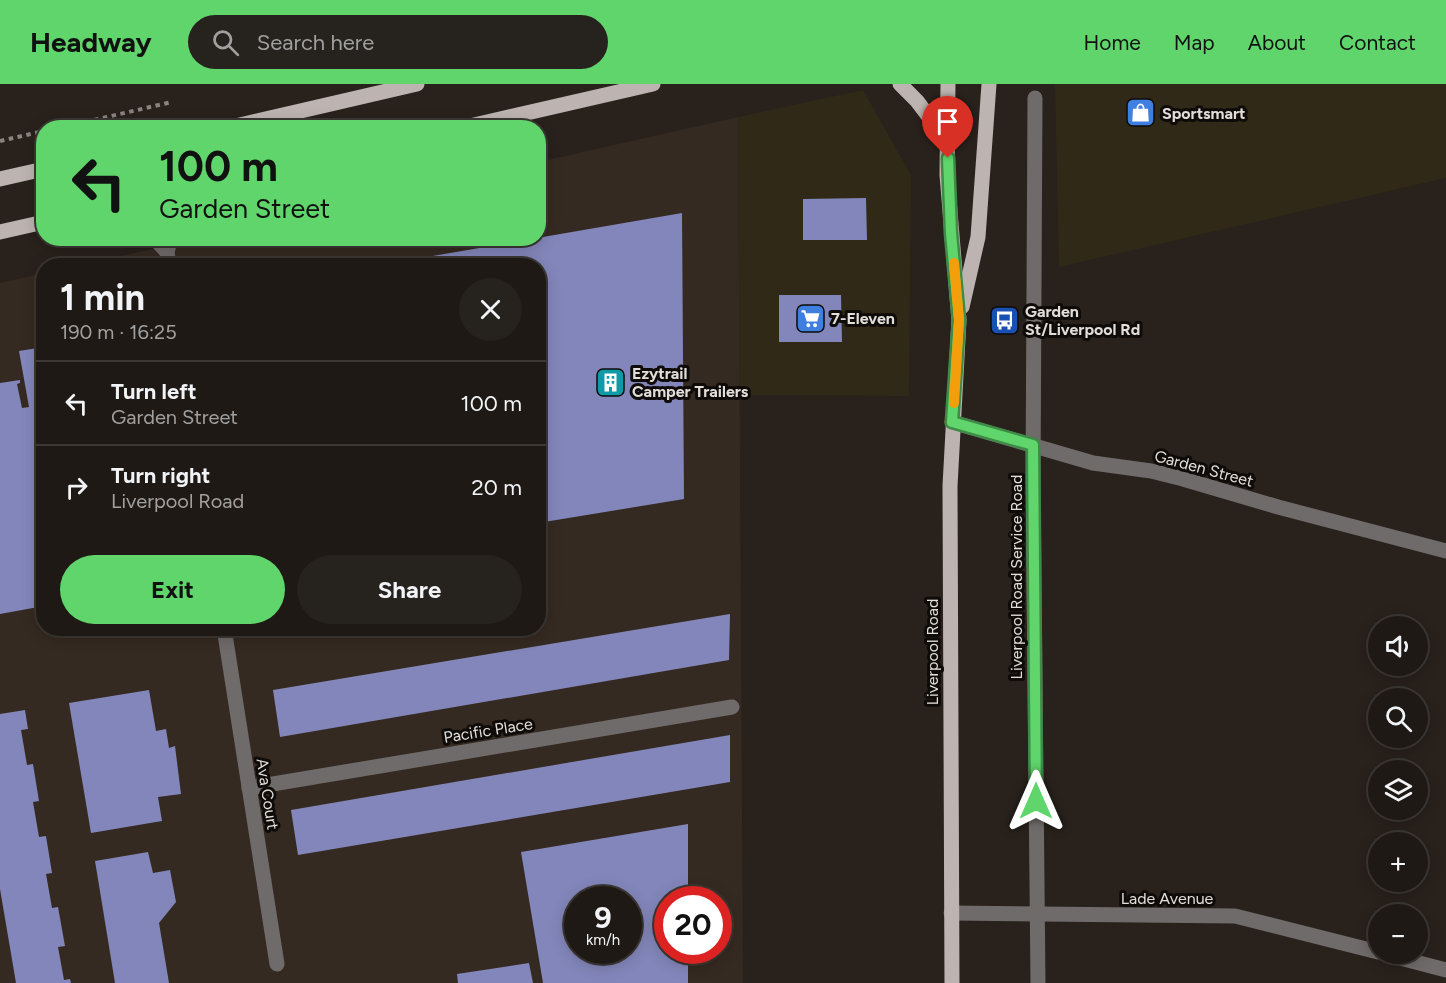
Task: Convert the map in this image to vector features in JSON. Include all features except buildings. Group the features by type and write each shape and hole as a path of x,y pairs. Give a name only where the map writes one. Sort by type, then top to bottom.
{"main road":[{"path":"262,120 417,84"},
{"path":"496,120 653,84"},
{"path":"900,84 917,101 948,142"},
{"name":"Liverpool Road","path":"948,84 950,210 959,320 950,486 952,983"},
{"path":"989,91 999,84"},
{"name":"Liverpool Road","path":"959,320 978,237 989,91"},
{"path":"0,179 36,171"},
{"path":"0,232 36,224"}],"street":[{"name":"Liverpool Road Service Road","path":"1035,98 1033,445 1038,983"},
{"name":"Garden Street","path":"952,422 1093,463 1151,471 1446,551"},
{"name":"Ava Court","path":"225,636 277,964"},
{"name":"Pacific Place","path":"249,788 732,707"},
{"name":"Lade Avenue","path":"951,913 1235,916 1368,949"},
{"path":"1423,964 1446,970"}],"path":[{"path":"93,120 172,102"},
{"path":"0,141 36,133"}],"shaded area":[{"path":"1055,84 1446,84 1446,178 1059,267"},
{"path":"863,90 911,175 909,396 740,395 738,117"},
{"path":"738,117 743,983 0,983 0,283 36,275 36,636 546,636 546,258 111,258 167,246 546,246 546,160"}],"slow traffic":[{"path":"954,263 959,320 954,403"}],"place":[{"name":"Sportsmart","path":"1141,113"},
{"name":"7-Eleven","path":"810,318"},
{"name":"Garden St/Liverpool Rd","path":"1004,320"},
{"name":"Ezytrail Camper Trailers","path":"611,382"}],"route":[{"path":"948,158 947,175 959,320 952,422 1033,445 1036,801"}]}
